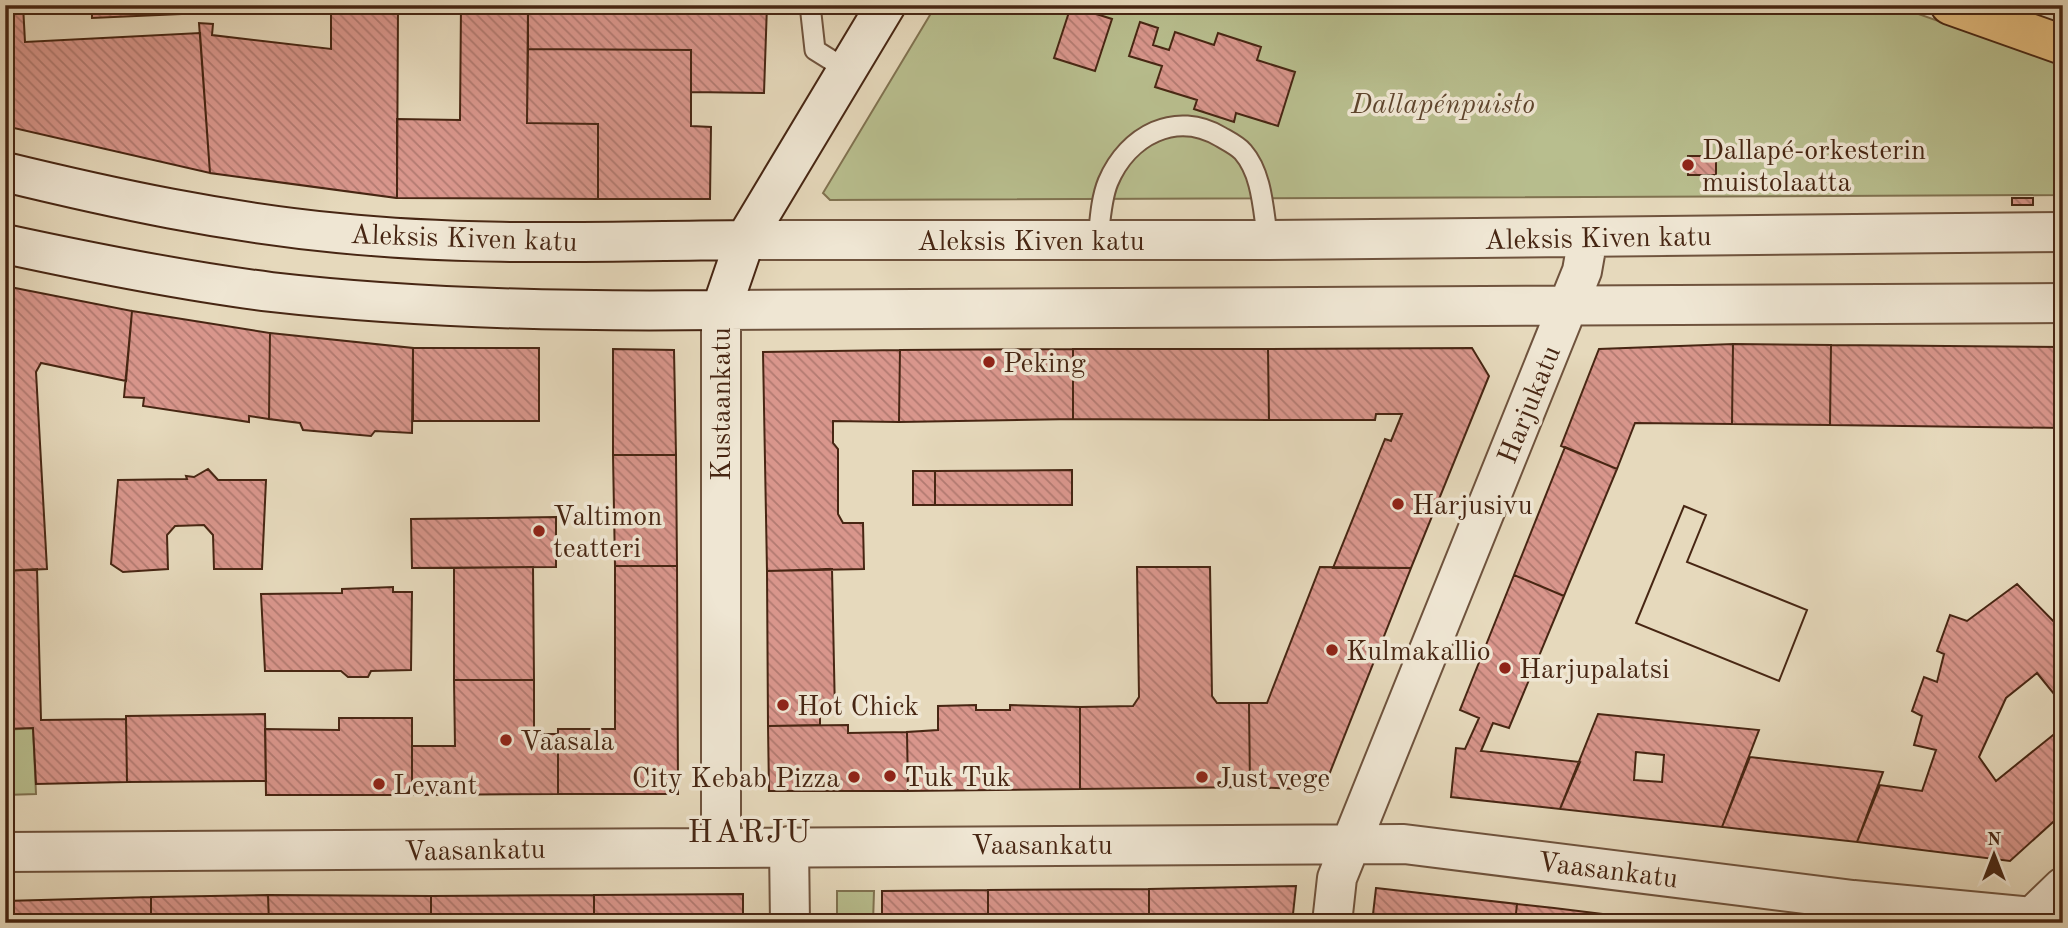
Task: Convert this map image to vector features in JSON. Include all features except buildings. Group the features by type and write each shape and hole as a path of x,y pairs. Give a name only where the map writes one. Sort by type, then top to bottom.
{"main road":[{"path":"1950,5 2063,45"}],"street":[{"name":"Kustaankatu","path":"721,846 721,310 745,240 886,5"},
{"name":"Aleksis Kiven katu","path":"5,172 143,206 230,221 339,234 517,241 1268,240 2063,232"},
{"name":"Harjukatu","path":"1332,923 1337,878 1582,271 1588,237"},
{"path":"5,244 143,272 272,292 481,307 721,310 2063,303"},
{"name":"Vaasankatu","path":"5,852 1352,844 1404,845 1853,900 2032,917 2063,887"},
{"path":"789,846 790,923"}],"lane":[{"path":"810,5 815,50 847,70"},
{"path":"1098,240 1107,183 1118,163 1149,133 1168,125 1187,124 1209,130 1243,151 1259,187 1268,240"}],"green space":[{"name":"Dallapénpuisto","path":"936,5 1893,5 2063,65 2063,195 830,200 823,193"},
{"path":"33,728 36,794 5,795 5,730"},
{"path":"837,891 874,891 873,923 837,923"}],"place":[{"name":"Dallapé-orkesterin muistolaatta","path":"1688,165"},
{"name":"Peking","path":"989,362"},
{"name":"Harjusivu","path":"1398,504"},
{"name":"Valtimon teatteri","path":"539,531"},
{"name":"Kulmakallio","path":"1332,650"},
{"name":"Harjupalatsi","path":"1505,668"},
{"name":"Hot Chick","path":"783,705"},
{"name":"Vaasala","path":"506,740"},
{"name":"Tuk Tuk","path":"890,776"},
{"name":"City Kebab Pizza","path":"854,777"},
{"name":"Just vege","path":"1202,777"},
{"name":"Levant","path":"379,784"}],"district":[{"name":"HARJU","path":"750,831"}]}
